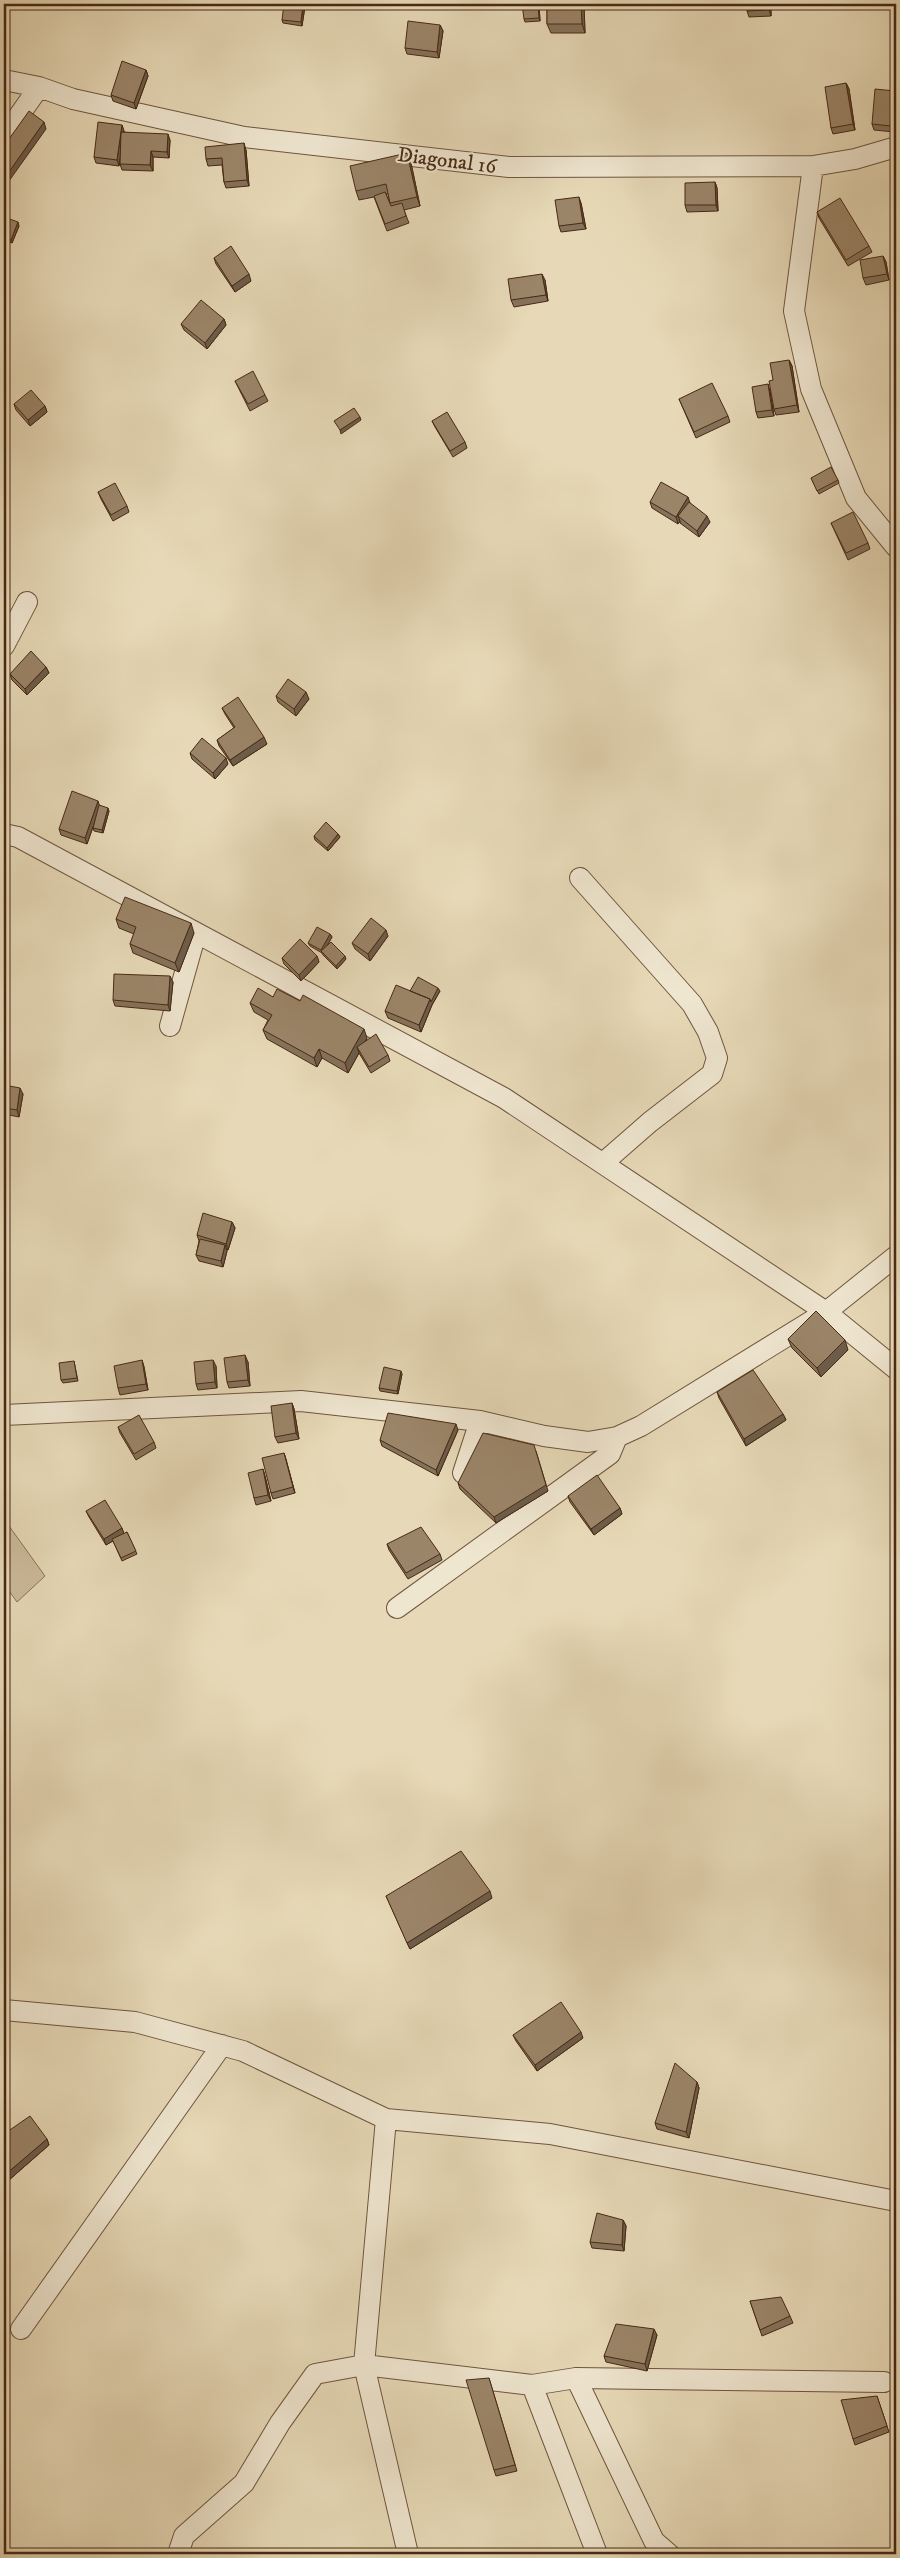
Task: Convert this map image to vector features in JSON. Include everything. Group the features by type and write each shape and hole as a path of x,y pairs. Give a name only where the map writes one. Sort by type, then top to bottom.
{"street":[{"name":"Diagonal 16","path":"4,80 38,87 73,100 244,137 509,167 813,166 855,159 896,147"},
{"path":"4,137 38,87"},
{"path":"813,166 794,310 811,389 856,498 896,547"},
{"path":"4,646 27,602"},
{"path":"4,834 18,837 504,1098 826,1312 896,1369"},
{"path":"580,878 692,1004 708,1032 717,1058 712,1074 650,1122 603,1163"},
{"path":"170,1026 196,933"},
{"path":"4,1415 301,1401 480,1421 544,1436 588,1442 617,1437 641,1426 826,1312 896,1256"},
{"path":"463,1473 480,1421"},
{"path":"396,1608 610,1454 617,1437"},
{"path":"4,2010 135,2022 243,2051 386,2119 550,2134 896,2201"},
{"path":"21,2329 222,2046"},
{"path":"386,2119 364,2365 408,2554"},
{"path":"178,2554 184,2536 244,2483 280,2422 315,2374 364,2365 532,2386 576,2378 884,2382"},
{"path":"576,2378 654,2541 669,2554"},
{"path":"532,2386 597,2554"}],"shaded area":[{"path":"4,1519 45,1576 17,1602 4,1584"}],"building":[{"path":"284,4 303,4 301,22 282,20"},
{"path":"522,4 538,4 539,18 524,19"},
{"path":"547,4 581,4 582,24 547,24"},
{"path":"747,4 769,4 769,10 747,11"},
{"path":"408,21 440,25 437,52 405,48"},
{"path":"122,61 146,70 134,103 111,95"},
{"path":"846,83 853,124 831,128 825,87"},
{"path":"875,89 895,91 891,126 872,124"},
{"path":"29,111 44,122 4,179 4,146"},
{"path":"98,122 122,125 117,160 94,157"},
{"path":"121,132 168,134 167,152 151,151 150,165 120,164"},
{"path":"244,143 247,180 224,182 222,158 206,159 205,147"},
{"path":"407,153 417,197 390,203 386,184 356,191 350,166"},
{"path":"715,182 716,205 685,205 685,183"},
{"path":"385,192 391,206 402,203 406,216 385,224 374,196"},
{"path":"579,197 583,223 559,226 555,200"},
{"path":"840,198 869,246 846,260 817,212"},
{"path":"4,217 18,222 11,240 4,237"},
{"path":"231,246 249,274 232,286 214,258"},
{"path":"883,256 887,274 863,278 860,260"},
{"path":"542,274 546,295 511,300 508,279"},
{"path":"201,300 224,319 205,343 181,324"},
{"path":"789,360 797,405 774,409 769,381 773,380 770,363"},
{"path":"253,371 265,395 248,404 235,381"},
{"path":"712,383 728,416 694,432 679,399"},
{"path":"768,384 772,410 756,412 752,387"},
{"path":"31,390 45,406 28,420 14,404"},
{"path":"354,408 360,417 340,430 334,421"},
{"path":"447,412 465,442 450,451 432,421"},
{"path":"831,467 838,480 817,491 811,478"},
{"path":"661,482 688,497 676,517 650,502"},
{"path":"115,483 127,506 111,515 98,492"},
{"path":"689,502 707,516 697,531 678,516"},
{"path":"853,512 868,543 846,553 831,523"},
{"path":"31,651 46,667 25,689 10,674"},
{"path":"288,679 306,692 294,709 276,696"},
{"path":"238,697 264,737 230,760 217,740 235,727 222,708"},
{"path":"202,738 226,758 213,773 190,753"},
{"path":"72,791 98,801 85,838 59,829"},
{"path":"99,805 108,808 102,830 93,828"},
{"path":"326,822 338,834 327,848 314,836"},
{"path":"125,897 191,923 175,963 130,944 136,927 116,919"},
{"path":"371,918 386,930 368,954 352,943"},
{"path":"317,927 330,934 321,950 308,943"},
{"path":"300,939 317,956 299,975 282,958"},
{"path":"331,942 345,956 336,966 321,951"},
{"path":"114,974 170,976 168,1005 113,1000"},
{"path":"418,977 438,988 431,1002 430,999 410,991"},
{"path":"396,985 430,999 419,1025 385,1011"},
{"path":"258,988 273,997 277,989 300,1001 303,995 364,1029 345,1063 319,1049 314,1058 263,1030 272,1015 250,1003"},
{"path":"376,1034 388,1055 369,1067 357,1047"},
{"path":"4,1085 20,1088 17,1110 4,1108"},
{"path":"203,1213 232,1222 226,1244 197,1235"},
{"path":"200,1239 225,1245 221,1261 196,1255"},
{"path":"816,1311 845,1340 817,1368 788,1339"},
{"path":"245,1355 248,1380 227,1382 224,1358"},
{"path":"142,1360 146,1384 118,1388 114,1366"},
{"path":"213,1360 215,1382 196,1384 194,1362"},
{"path":"74,1361 77,1378 61,1380 59,1363"},
{"path":"384,1367 401,1371 397,1391 379,1388"},
{"path":"753,1370 783,1414 744,1439 717,1392"},
{"path":"292,1403 296,1433 275,1437 271,1406"},
{"path":"388,1413 456,1424 436,1470 380,1440"},
{"path":"139,1415 154,1442 134,1454 118,1427"},
{"path":"483,1433 534,1445 546,1485 494,1517 458,1483"},
{"path":"284,1453 293,1487 271,1493 262,1458"},
{"path":"263,1469 268,1495 254,1498 248,1473"},
{"path":"597,1475 620,1508 591,1529 568,1496"},
{"path":"105,1500 122,1528 104,1539 86,1511"},
{"path":"421,1527 440,1554 406,1573 387,1544"},
{"path":"127,1532 136,1551 121,1558 112,1539"},
{"path":"461,1851 490,1891 407,1943 386,1896"},
{"path":"4,1868 8,1875 4,1877"},
{"path":"561,2002 581,2032 535,2065 513,2035"},
{"path":"675,2063 697,2082 686,2132 655,2123"},
{"path":"30,2116 47,2139 6,2174 4,2171 4,2134"},
{"path":"597,2213 623,2220 622,2245 590,2242"},
{"path":"781,2297 790,2316 760,2330 750,2301"},
{"path":"616,2324 654,2329 645,2364 604,2356"},
{"path":"489,2378 515,2465 494,2470 466,2380"},
{"path":"877,2396 887,2426 853,2439 841,2400"}]}
